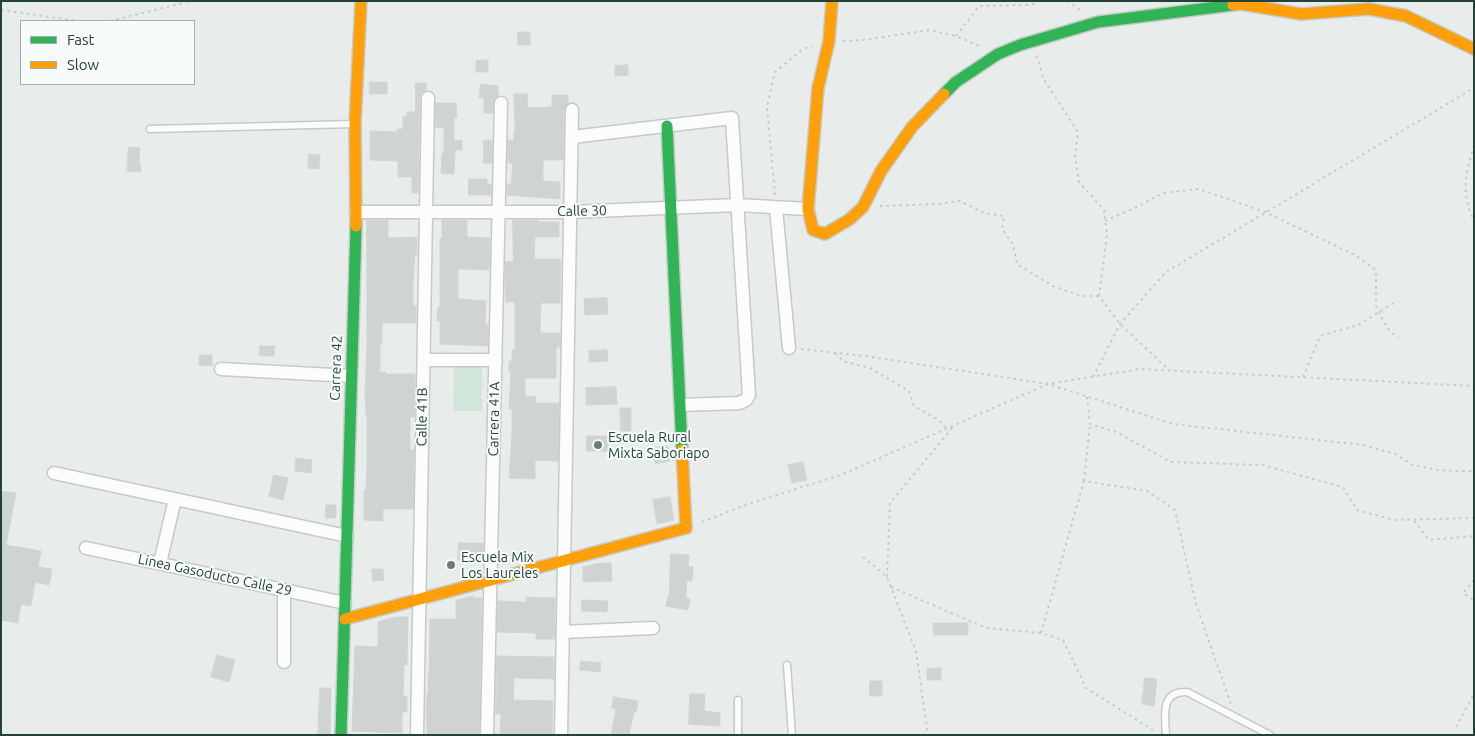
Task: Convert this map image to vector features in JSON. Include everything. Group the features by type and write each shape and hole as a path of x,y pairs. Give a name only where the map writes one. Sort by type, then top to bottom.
{"street":[{"name":"Carrera 42","path":"341,735 356,212 355,124 361,1"},
{"path":"832,1 829,41 818,88 808,209 813,230 825,234 850,219 863,207 881,171 912,128 956,82 998,54 1020,45 1098,22 1241,4 1301,14 1369,9 1406,16 1474,49"},
{"name":"Calle 41B","path":"417,735 428,98"},
{"name":"Carrera 41A","path":"487,735 501,103"},
{"path":"561,735 572,110"},
{"path":"572,137 732,118 749,395 746,400 739,402 680,405"},
{"path":"345,619 686,528 667,126"},
{"name":"Calle 30","path":"356,212 570,212 737,205 808,209"},
{"path":"776,208 789,348"},
{"path":"424,360 496,360"},
{"path":"221,369 351,376"},
{"path":"54,473 347,536"},
{"path":"160,564 175,498"},
{"name":"Linea Gasoducto Calle 29","path":"86,548 345,603"},
{"path":"284,590 284,662"},
{"path":"563,632 653,628"}],"lane":[{"path":"150,129 355,124"},
{"path":"787,665 792,735"},
{"path":"1166,735 1165,708 1169,697 1177,692 1187,692 1270,735"},
{"path":"738,700 738,735"}],"path":[{"path":"114,20 191,1"},
{"path":"956,36 979,6 1031,5 1040,1"},
{"path":"1,10 71,20"},
{"path":"776,208 767,107 774,72 803,49 829,41 863,40 930,30 956,36 998,54"},
{"path":"1020,45 1032,50 1039,62 1043,78 1078,132 1075,155 1079,182 1104,210 1107,235 1098,296 1120,324 1170,371"},
{"path":"1094,377 1120,324 1166,272 1474,88"},
{"path":"1474,145 1465,180 1466,196 1474,221"},
{"path":"1105,221 1163,193 1199,189 1265,212 1355,255 1376,270 1376,306 1387,328 1398,338"},
{"path":"863,207 960,201 984,214 1004,216 1002,229 1013,244 1017,264 1053,286 1081,296 1098,296"},
{"path":"1303,377 1320,336 1358,325 1395,302"},
{"path":"789,348 865,356 1048,384 1173,424 1363,445 1395,454 1413,465 1437,470 1474,470"},
{"path":"835,352 843,361 870,368 909,391 914,406 939,420 947,429"},
{"path":"686,528 748,504 842,475 1048,384 1140,369 1474,386"},
{"path":"1041,633 1084,481 1090,424 1087,397"},
{"path":"1090,424 1116,432 1171,462 1262,465 1343,487 1357,510 1394,520 1474,518"},
{"path":"928,735 916,652 887,577 890,503 955,425"},
{"path":"1084,481 1147,492 1175,510 1196,604 1235,717"},
{"path":"1413,520 1429,540 1474,536"},
{"path":"863,557 887,577"},
{"path":"1474,580 1462,593 1474,600"},
{"path":"891,587 986,628 1041,633 1063,640 1086,688 1161,735"},
{"path":"1456,727 1474,694"}],"green space":[{"path":"454,365 482,365 482,411 453,411"}],"building":[{"path":"518,32 530,32 530,45 518,45"},
{"path":"488,60 488,72 476,72 476,61"},
{"path":"628,65 628,75 615,76 615,66"},
{"path":"370,82 387,82 387,94 370,94"},
{"path":"416,83 426,83 426,90 421,93 420,98 418,193 412,193 412,177 398,177 398,161 370,160 370,131 397,132 397,129 403,129 403,116 407,116 407,112 415,112"},
{"path":"481,84 498,86 498,96 494,99 493,113 484,113 484,98 479,98"},
{"path":"514,94 527,94 528,108 552,107 552,95 568,95 568,103 564,110 563,160 543,160 543,181 560,182 560,199 507,195 507,184 511,184 513,163 508,163 508,140 514,140"},
{"path":"436,103 456,103 457,118 454,118 454,141 462,140 462,150 455,150 454,174 441,173 442,153 444,153 444,128 436,127"},
{"path":"484,140 492,140 492,163 484,163"},
{"path":"129,147 140,148 141,172 127,171"},
{"path":"309,154 320,155 319,169 308,168"},
{"path":"469,179 487,179 487,184 491,184 491,195 469,195"},
{"path":"367,220 388,220 388,238 417,237 417,255 415,255 413,282 413,306 416,306 416,323 382,323 382,344 380,344 380,372 386,372 386,374 415,374 414,417 410,417 410,450 414,450 413,509 383,509 383,521 364,520 364,491 366,491 367,465 365,394"},
{"path":"442,220 467,220 467,237 490,238 489,270 458,269 458,299 486,301 485,324 488,324 488,346 440,344 440,321 437,321 438,307 440,307 440,238 442,238"},
{"path":"513,220 559,222 559,237 535,237 534,259 561,259 560,303 541,303 540,333 560,333 560,347 556,347 556,378 525,378 525,396 536,397 536,403 559,403 558,461 535,460 535,479 509,478 512,409 509,409 511,372 509,372 509,361 512,361 512,350 515,350 515,302 506,302 505,270 506,261 513,262"},
{"path":"607,298 608,314 585,315 584,299"},
{"path":"260,346 275,346 274,356 260,356"},
{"path":"607,350 608,361 589,362 589,351"},
{"path":"200,355 212,355 212,366 199,365"},
{"path":"616,387 617,404 586,405 586,388"},
{"path":"620,408 631,408 631,431 621,431"},
{"path":"587,436 608,436 608,451 587,451"},
{"path":"668,446 670,461 655,464 653,448"},
{"path":"296,458 312,460 311,473 295,471"},
{"path":"803,462 807,480 792,483 788,465"},
{"path":"274,475 288,478 283,500 269,496"},
{"path":"1,491 16,493 6,545 41,551 38,567 52,569 49,585 35,582 31,606 21,604 18,623 1,620"},
{"path":"670,497 674,520 657,524 653,500"},
{"path":"326,505 336,505 336,518 326,518"},
{"path":"459,543 483,543 483,560 458,560"},
{"path":"671,554 689,555 688,567 693,567 692,581 687,580 686,598 690,599 688,610 666,606 669,596"},
{"path":"611,563 612,581 583,582 583,567"},
{"path":"372,569 383,569 384,580 373,581"},
{"path":"473,596 473,598 482,598 479,735 427,734 426,710 430,619 456,619 456,601"},
{"path":"526,597 555,598 555,639 536,639 536,633 497,632 498,601 526,602"},
{"path":"582,600 608,601 607,612 582,611"},
{"path":"396,617 408,617 407,665 404,665 403,696 407,697 407,712 402,712 402,733 352,731 355,646 378,647 378,622"},
{"path":"933,623 968,623 968,635 934,635"},
{"path":"217,655 235,660 229,682 211,677"},
{"path":"497,656 554,657 554,679 514,678 513,700 553,701 552,735 500,735 501,714 496,714"},
{"path":"581,661 601,663 600,672 580,670"},
{"path":"941,668 941,680 927,680 927,669"},
{"path":"1145,678 1157,679 1154,706 1142,704"},
{"path":"870,681 882,681 882,696 870,696"},
{"path":"320,688 331,688 330,735 318,735"},
{"path":"690,694 705,694 704,711 720,713 720,726 689,724"},
{"path":"614,697 638,701 629,735 611,735 616,709 612,708"}],"traffic: fast":[{"path":"944,94 956,82 998,54 1020,45 1098,22 1233,5"},
{"path":"667,126 682,450"},
{"path":"341,735 356,226"}],"traffic: slow":[{"path":"356,226 355,124 361,1"},
{"path":"832,1 829,41 818,88 808,209 813,230 825,234 850,219 863,207 881,171 912,127 944,94"},
{"path":"1233,5 1241,4 1301,14 1369,9 1406,16 1474,49"},
{"path":"345,619 686,528 682,450"}],"place":[{"name":"Escuela Rural Mixta Saboriapo","path":"598,445"},
{"name":"Escuela Mix Los Laureles","path":"451,565"}]}
